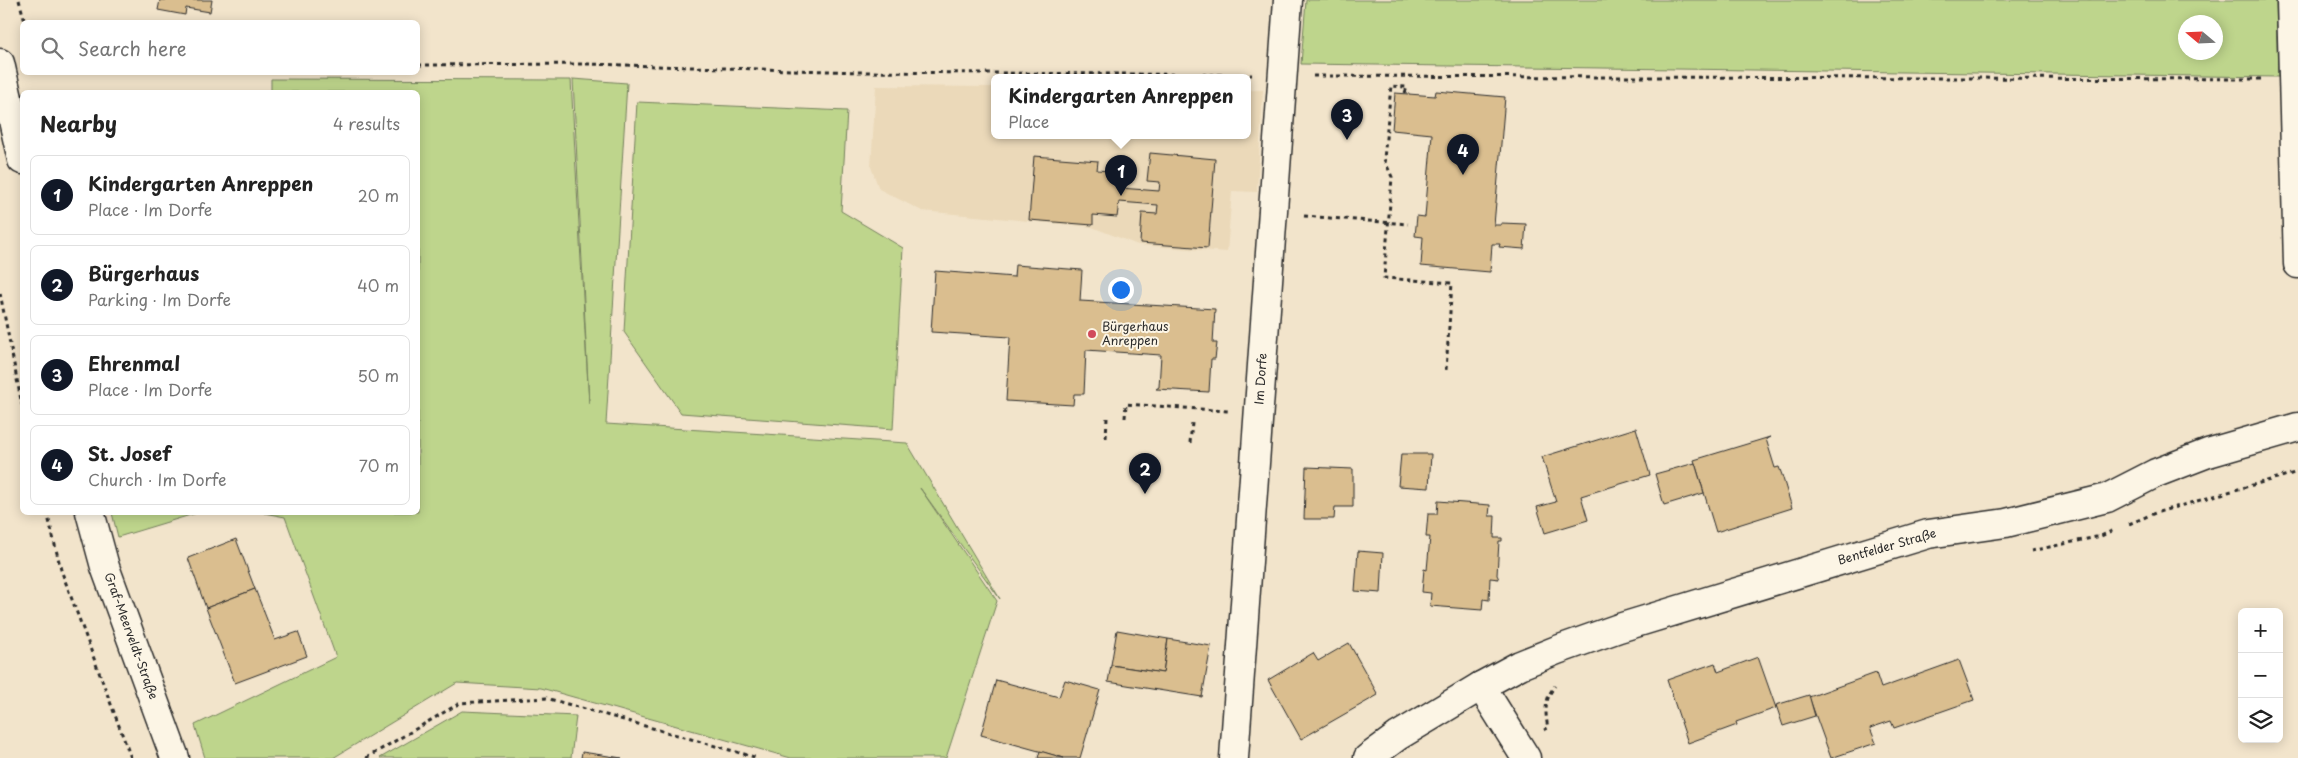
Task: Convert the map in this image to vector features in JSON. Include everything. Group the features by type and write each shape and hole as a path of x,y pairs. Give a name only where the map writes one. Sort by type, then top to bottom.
{"street":[{"name":"Im Dorfe","path":"1234,758 1288,0"},
{"path":"2291,0 2298,264"},
{"path":"0,63 20,151"},
{"name":"Bentfelder Straße","path":"1368,758 1398,736 1481,686 1557,650 1628,626 1928,534 2006,523 2107,498 2156,473 2208,453 2298,427"},
{"name":"Graf-Meerveldt-Straße","path":"91,515 106,567 175,758"},
{"path":"1481,686 1522,753"}],"path":[{"path":"19,0 24,20"},
{"path":"420,65 589,64 862,72 1072,74"},
{"path":"1251,76 2294,80"},
{"path":"1404,93 1407,87 1392,86 1384,159 1392,177 1384,278 1452,283 1446,370"},
{"path":"1388,222 1408,224"},
{"path":"0,293 20,395"},
{"path":"1106,438 1107,418"},
{"path":"1190,443 1192,423"},
{"path":"48,515 61,570 131,758"},
{"path":"1522,753 1548,728 1546,717 1547,698 1553,688 1561,682"},
{"path":"366,758 460,703 546,698 758,758"}],"shaded area":[{"path":"876,86 991,87 991,139 1251,139 1251,90 1263,90 1257,192 1232,191 1227,252 1138,245 1092,227 922,211 879,189 871,167"}],"green space":[{"path":"1306,0 2276,0 2278,77 1301,64"},
{"path":"271,79 571,80 589,404 573,79 627,83 606,424 907,443 1000,599 920,488 997,601 946,758 791,758 541,688 457,683 333,758 205,758 195,725 336,657 285,517 274,515 420,515 420,90 271,90"},
{"path":"637,102 847,111 841,211 903,248 893,429 681,413 624,332"},
{"path":"113,515 190,515 118,537"},
{"path":"462,711 576,716 571,758 380,758"}],"building":[{"path":"160,0 212,0 210,12 186,8 185,15 158,10"},
{"path":"1436,91 1505,97 1494,225 1501,225 1501,223 1526,224 1524,249 1499,247 1500,244 1492,244 1490,272 1421,266 1423,237 1415,236 1417,216 1425,217 1432,134 1392,130 1395,93 1435,96"},
{"path":"1150,153 1215,159 1208,248 1140,243 1142,213 1157,214 1158,205 1119,202 1117,217 1093,215 1093,225 1029,220 1034,156 1098,161 1097,170 1121,172 1120,188 1159,191 1160,182 1147,181"},
{"name":"Bürgerhaus Anreppen","path":"1015,265 1082,270 1080,301 1215,309 1213,343 1217,343 1215,359 1211,359 1209,392 1156,389 1159,387 1161,355 1086,350 1084,394 1074,394 1073,405 1006,401 1010,337 931,332 935,271 1014,277"},
{"path":"1636,428 1650,475 1581,496 1588,520 1545,533 1537,507 1556,502 1542,457"},
{"path":"1770,437 1766,439 1775,468 1779,467 1792,508 1716,532 1694,460"},
{"path":"1401,454 1431,454 1429,488 1398,486"},
{"path":"1695,463 1704,493 1664,505 1655,474"},
{"path":"1306,467 1353,469 1353,507 1335,507 1334,519 1304,519"},
{"path":"1438,501 1490,505 1489,516 1495,516 1494,538 1502,538 1502,541 1499,541 1497,575 1499,579 1490,578 1489,600 1483,599 1482,610 1430,606 1431,593 1422,592 1424,569 1427,570 1430,537 1426,537 1428,514 1437,514"},
{"path":"236,539 255,589 206,608 188,558"},
{"path":"1358,551 1383,553 1381,593 1355,591"},
{"path":"255,589 275,640 298,632 307,656 235,683 206,608"},
{"path":"1117,630 1168,639 1163,673 1111,665"},
{"path":"1168,639 1211,646 1202,697 1108,682 1111,665 1163,673"},
{"path":"1349,643 1378,695 1301,739 1268,680 1313,653 1318,661"},
{"path":"1758,657 1776,708 1736,722 1737,725 1688,743 1667,680 1715,663 1718,672"},
{"path":"1959,660 1974,700 1894,728 1891,721 1870,728 1876,743 1831,758 1809,697 1876,673 1881,688"},
{"path":"996,680 1059,697 1065,680 1100,690 1080,758 1064,758 981,735"},
{"path":"1809,695 1815,716 1783,726 1776,705"},
{"path":"1040,751 1064,758 1038,758"},
{"path":"582,752 622,758 581,758"}],"place":[{"name":"Ehrenmal","path":"1347,140"},
{"name":"St. Josef","path":"1463,175"},
{"name":"Kindergarten Anreppen","path":"1121,196"},
{"name":"Bürgerhaus Anreppen","path":"1092,334"},
{"name":"Bürgerhaus","path":"1145,494"}]}
